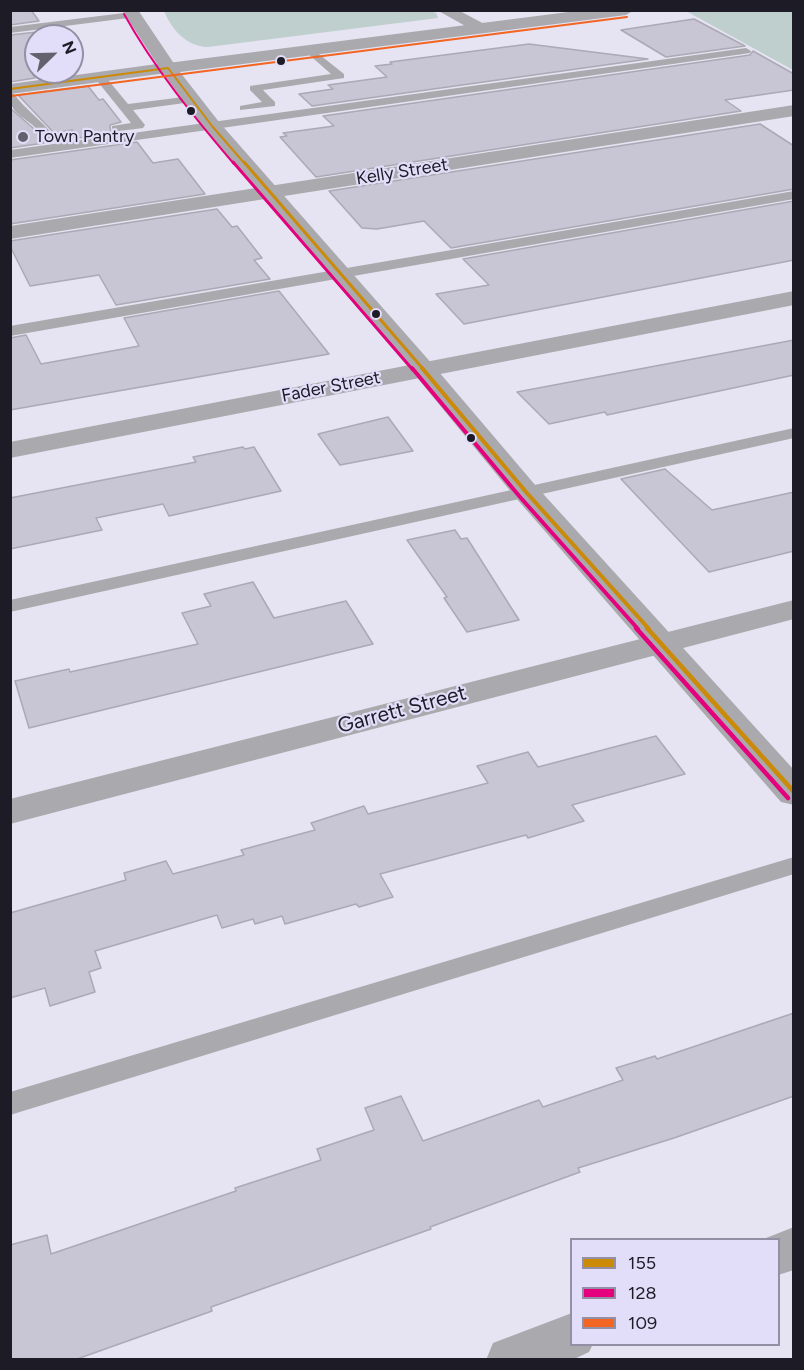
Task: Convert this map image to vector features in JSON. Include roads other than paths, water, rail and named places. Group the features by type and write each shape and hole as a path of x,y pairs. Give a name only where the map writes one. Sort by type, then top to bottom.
{"main road":[{"path":"168,68 626,10"},
{"path":"168,68 269,193 424,369 526,492 794,793"}],"street":[{"path":"445,10 482,29"},
{"path":"84,77 168,68 134,18"},
{"name":"Kelly Street","path":"10,233 794,110"},
{"name":"Fader Street","path":"10,450 794,298"},
{"name":"Garrett Street","path":"10,812 794,609"},
{"path":"511,1359 570,1337"}],"lane":[{"path":"10,30 134,18"},
{"path":"116,30 134,18"},
{"path":"237,109 271,104 254,88 340,76 310,50"},
{"path":"10,154 206,113 746,51"},
{"path":"10,96 21,112 36,121 50,139 139,126 100,77"},
{"path":"124,108 206,113"},
{"path":"10,331 794,195"},
{"path":"10,606 794,433"},
{"path":"10,1104 794,865"}],"place":[{"name":"Town Pantry","path":"23,137"}]}
